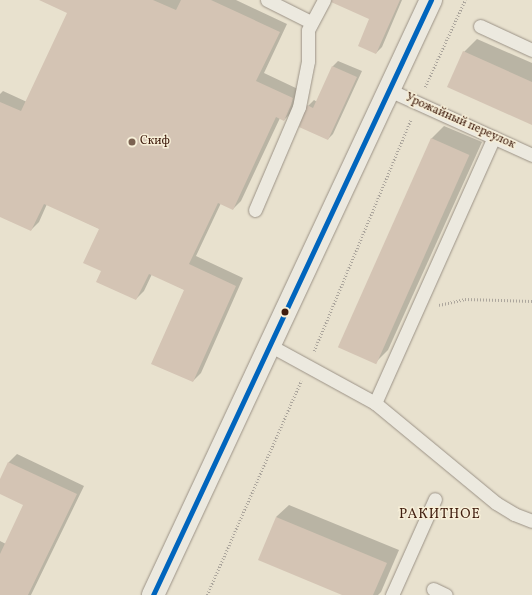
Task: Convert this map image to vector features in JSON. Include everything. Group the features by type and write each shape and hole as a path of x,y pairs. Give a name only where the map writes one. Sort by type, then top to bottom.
{"street":[{"path":"153,595 271,346 388,90 431,0"}],"lane":[{"path":"267,0 311,22"},
{"path":"255,210 299,107 305,85 308,30 324,0"},
{"path":"480,26 532,50"},
{"name":"Урожайный переулок","path":"388,90 532,155"},
{"path":"375,403 494,138"},
{"path":"271,346 375,403 496,503 514,514 532,521"},
{"path":"392,595 435,499"},
{"path":"432,588 446,595"}],"path":[{"path":"207,595 308,365 418,103 465,0"},
{"path":"417,310 465,299 532,301"}],"building":[{"name":"Скиф","path":"39,0 153,0 176,10 181,0 211,0 280,32 256,81 293,98 291,105 284,121 276,117 233,210 218,203 189,264 236,286 193,382 151,364 184,290 149,274 136,300 96,282 101,271 83,263 99,229 44,204 31,231 0,217 0,102 21,111 67,13"},
{"path":"332,0 400,0 376,54 358,46 369,19 331,2"},
{"path":"463,51 532,82 532,125 447,87"},
{"path":"332,66 357,77 328,140 299,127 307,105 313,108"},
{"path":"431,138 469,155 376,364 338,347"},
{"path":"8,462 77,494 28,595 0,595 0,554 23,505 0,494 0,479"},
{"path":"276,517 387,563 373,595 342,595 258,560"}],"transit line":[{"path":"153,595 431,0"}],"place":[{"name":"Скиф","path":"132,142"}],"district":[{"name":"РАКИТНОЕ","path":"440,515"}]}
